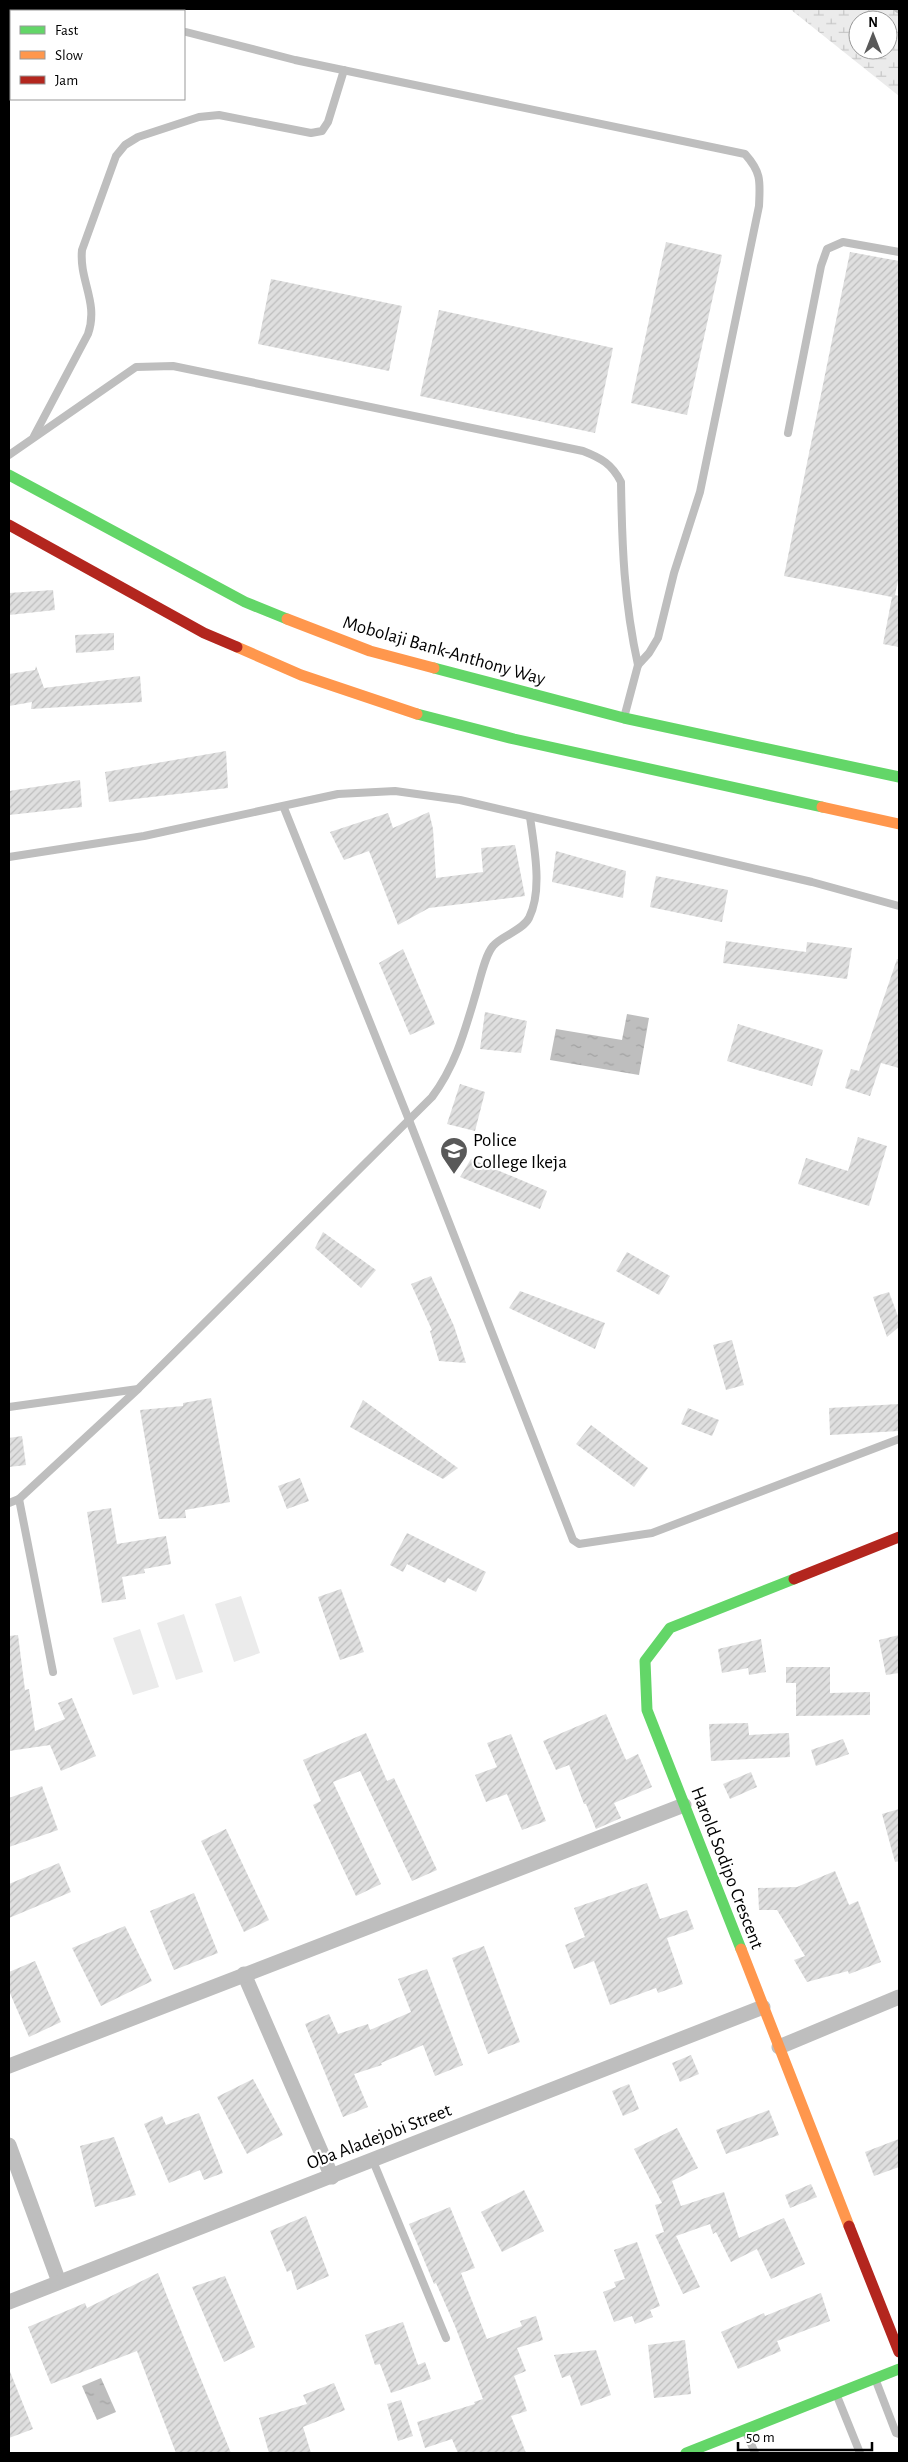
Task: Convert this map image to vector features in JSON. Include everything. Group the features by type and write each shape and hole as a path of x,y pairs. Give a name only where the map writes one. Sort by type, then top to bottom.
{"main road":[{"name":"Mobolaji Bank-Anthony Way","path":"9,475 245,602 370,651 624,718 899,777"},
{"path":"9,525 204,633 278,666 380,703 444,722 514,739 899,824"},
{"name":"Harold Sodipo Crescent","path":"899,1537 670,1628 645,1661 647,1710 779,2047 895,2327 899,2352"},
{"path":"686,2453 899,2371"}],"street":[{"path":"9,2066 684,1805"},
{"path":"244,1974 332,2177"},
{"path":"779,2047 899,1997"},
{"name":"Oba Aladejobi Street","path":"9,2302 763,2007"},
{"path":"9,2145 59,2282"}],"lane":[{"path":"186,32 344,70 745,154 755,165 760,178 759,206 700,492 674,573 658,638 649,653 638,665"},
{"path":"33,438 88,334 93,320 92,305 80,263 82,250 116,156 125,145 138,137 199,117 219,115 311,133 322,131 328,122 344,70"},
{"path":"788,432 821,266 827,249 843,242 899,252"},
{"path":"9,455 136,367 173,366 583,451 609,464 614,469 620,482 623,574 628,621 638,665 624,718"},
{"path":"9,857 144,836 284,808 338,794 395,791 460,800 812,882 899,906"},
{"path":"284,808 409,1120 573,1540 579,1544 652,1534 899,1439"},
{"path":"9,1503 18,1499 138,1389 432,1097 447,1077 457,1054 483,969 493,946 528,919 538,882 530,817"},
{"path":"9,1407 138,1389"},
{"path":"18,1499 53,1672"},
{"path":"373,2161 446,2338"},
{"path":"875,2379 896,2433 899,2434"},
{"path":"836,2394 860,2453"},
{"path":"746,2430 755,2453"}],"green space":[{"path":"790,9 899,9 899,96 854,60 898,60 898,10 848,10 848,55"},
{"path":"241,1596 260,1653 234,1662 215,1604"},
{"path":"184,1614 203,1672 176,1680 157,1623"},
{"path":"140,1629 159,1687 133,1695 113,1638"}],"water":[{"path":"627,1014 649,1018 639,1075 550,1060 556,1029 622,1040"},
{"path":"101,2378 116,2412 97,2420 82,2386"}],"building":[{"path":"666,242 722,255 687,415 631,403"},
{"path":"850,252 899,261 899,576 895,595 899,596 899,647 883,644 892,597 784,576"},
{"path":"271,279 402,306 389,371 258,344"},
{"path":"439,310 613,348 595,433 420,396"},
{"path":"53,590 55,610 9,615 9,593"},
{"path":"114,633 114,650 76,653 75,635"},
{"path":"36,666 44,688 140,676 142,702 31,709 32,702 9,706 9,674 35,670"},
{"path":"226,751 228,788 109,802 105,772"},
{"path":"80,780 82,807 9,815 9,791"},
{"path":"429,812 433,829 436,878 483,872 481,848 515,845 525,896 429,908 398,925 369,851 344,860 330,832 388,813 393,828"},
{"path":"556,851 626,871 623,898 552,882"},
{"path":"656,876 728,890 722,922 650,907"},
{"path":"726,941 806,952 807,942 852,948 847,979 723,963"},
{"path":"403,949 435,1024 410,1035 379,963"},
{"path":"897,959 899,959 899,1068 881,1063 870,1096 845,1088 851,1069 859,1071"},
{"path":"485,1012 527,1021 521,1053 480,1049"},
{"path":"738,1024 823,1050 812,1086 727,1061"},
{"path":"460,1084 485,1092 475,1131 447,1124"},
{"path":"858,1137 887,1146 869,1206 798,1184 806,1158 848,1171"},
{"path":"471,1159 547,1191 540,1209 460,1177"},
{"path":"323,1232 376,1270 361,1288 315,1248"},
{"path":"627,1252 670,1276 659,1295 616,1271"},
{"path":"431,1276 454,1326 466,1363 439,1361 430,1331 432,1330 411,1284"},
{"path":"520,1291 605,1323 595,1349 509,1308"},
{"path":"889,1292 899,1319 899,1327 887,1337 873,1297"},
{"path":"732,1340 744,1385 726,1390 713,1345"},
{"path":"211,1398 230,1502 185,1510 186,1518 159,1519 140,1410 183,1406 183,1403"},
{"path":"363,1400 458,1468 443,1479 350,1427"},
{"path":"899,1404 899,1431 830,1435 829,1408"},
{"path":"688,1408 719,1420 712,1436 681,1424"},
{"path":"591,1425 648,1468 634,1487 576,1444"},
{"path":"22,1436 26,1465 9,1467 9,1438"},
{"path":"300,1478 309,1501 287,1509 278,1486"},
{"path":"111,1508 117,1544 166,1536 171,1564 144,1569 145,1573 122,1577 126,1599 102,1603 87,1512"},
{"path":"407,1533 486,1572 476,1592 448,1578 445,1583 407,1564 403,1572 390,1565"},
{"path":"341,1589 364,1652 340,1660 318,1597"},
{"path":"18,1635 25,1690 29,1689 35,1731 65,1719 58,1703 72,1698 96,1756 61,1771 50,1745 9,1751 9,1636"},
{"path":"899,1635 899,1673 886,1675 879,1640"},
{"path":"761,1639 766,1672 749,1675 748,1668 722,1673 718,1649"},
{"path":"786,1667 830,1667 830,1693 870,1692 870,1715 796,1716 796,1683 786,1683"},
{"path":"606,1714 626,1760 638,1754 652,1787 614,1803 621,1818 596,1829 569,1765 556,1770 543,1741"},
{"path":"748,1723 749,1735 789,1733 790,1757 711,1761 709,1724"},
{"path":"366,1733 387,1781 394,1778 437,1870 412,1881 360,1771 333,1782 381,1884 356,1896 313,1805 321,1801 303,1760"},
{"path":"511,1734 546,1821 522,1830 507,1794 486,1802 475,1775 497,1767 487,1743"},
{"path":"843,1739 849,1754 816,1766 811,1750"},
{"path":"751,1772 757,1787 730,1799 723,1784"},
{"path":"42,1786 58,1830 9,1847 9,1798"},
{"path":"899,1809 899,1861 895,1862 882,1814"},
{"path":"226,1829 269,1920 244,1932 201,1841"},
{"path":"59,1863 71,1892 9,1918 9,1884"},
{"path":"835,1871 849,1905 858,1901 881,1962 849,1974 848,1971 807,1982 794,1960 805,1956 777,1910 759,1910 758,1888 797,1887"},
{"path":"647,1883 660,1919 687,1910 694,1929 667,1938 683,1984 658,1993 656,1988 610,2005 594,1961 574,1969 565,1945 585,1937 574,1908"},
{"path":"194,1893 218,1953 174,1970 150,1911"},
{"path":"125,1926 152,1981 101,2006 72,1948"},
{"path":"484,1946 520,2042 488,2054 452,1958"},
{"path":"35,1961 61,2022 29,2037 9,1991 9,1972"},
{"path":"427,1969 463,2065 435,2076 423,2045 381,2063 382,2065 354,2074 368,2107 343,2117 305,2024 329,2014 338,2034 368,2024 370,2030 411,2012 398,1979"},
{"path":"691,2055 699,2074 680,2082 672,2063"},
{"path":"253,2079 283,2135 247,2154 217,2097"},
{"path":"629,2084 639,2109 623,2116 612,2091"},
{"path":"769,2110 779,2135 726,2154 716,2130"},
{"path":"199,2113 223,2173 204,2180 200,2170 169,2183 144,2124 162,2116 166,2125"},
{"path":"677,2128 698,2168 672,2181 681,2206 724,2192 739,2238 784,2218 805,2264 771,2279 757,2249 731,2262 716,2232 713,2234 710,2224 676,2236 700,2287 683,2294 655,2235 664,2232 655,2205 662,2203 634,2149"},
{"path":"114,2137 136,2195 95,2207 80,2146"},
{"path":"899,2139 899,2167 874,2176 865,2152"},
{"path":"811,2184 817,2197 790,2208 785,2195"},
{"path":"524,2190 544,2231 502,2252 481,2212"},
{"path":"450,2207 475,2268 461,2273 487,2339 522,2326 520,2321 536,2316 543,2340 517,2348 526,2371 514,2376 527,2411 511,2416 526,2453 458,2453 452,2439 425,2448 417,2422 475,2404 474,2402 483,2399 455,2326 436,2283 434,2284 409,2224"},
{"path":"306,2216 329,2276 297,2290 291,2270 287,2272 270,2231"},
{"path":"637,2242 660,2306 650,2310 653,2317 635,2324 632,2316 614,2322 603,2292 616,2287 614,2282 625,2279 614,2250"},
{"path":"158,2273 231,2453 176,2453 137,2351 51,2384 28,2327 85,2303 87,2308"},
{"path":"225,2276 255,2347 224,2362 192,2287"},
{"path":"821,2293 830,2321 777,2341 781,2351 738,2369 721,2332 764,2313 765,2316"},
{"path":"403,2322 418,2365 425,2362 431,2379 391,2393 380,2364 375,2365 365,2335"},
{"path":"685,2340 691,2394 654,2398 648,2345"},
{"path":"596,2350 611,2395 581,2406 570,2375 562,2378 554,2355"},
{"path":"9,2369 33,2429 9,2438"},
{"path":"334,2383 345,2410 303,2427 311,2453 269,2453 259,2418 307,2404 303,2395"},
{"path":"401,2400 413,2436 398,2441 387,2404"}],"traffic: fast":[{"path":"9,475 245,602 287,619"},
{"path":"434,668 624,718 899,777"},
{"path":"417,714 514,739 822,807"},
{"path":"741,1949 647,1710 645,1661 670,1628 794,1579"},
{"path":"686,2453 899,2369"}],"traffic: slow":[{"path":"287,619 370,651 434,668"},
{"path":"237,647 301,675 417,714"},
{"path":"822,807 899,824"},
{"path":"741,1949 849,2226"}],"traffic: jam":[{"path":"9,525 204,633 237,647"},
{"path":"794,1579 899,1537"},
{"path":"849,2226 899,2352"}],"place":[{"name":"Police College Ikeja","path":"454,1175"}]}
